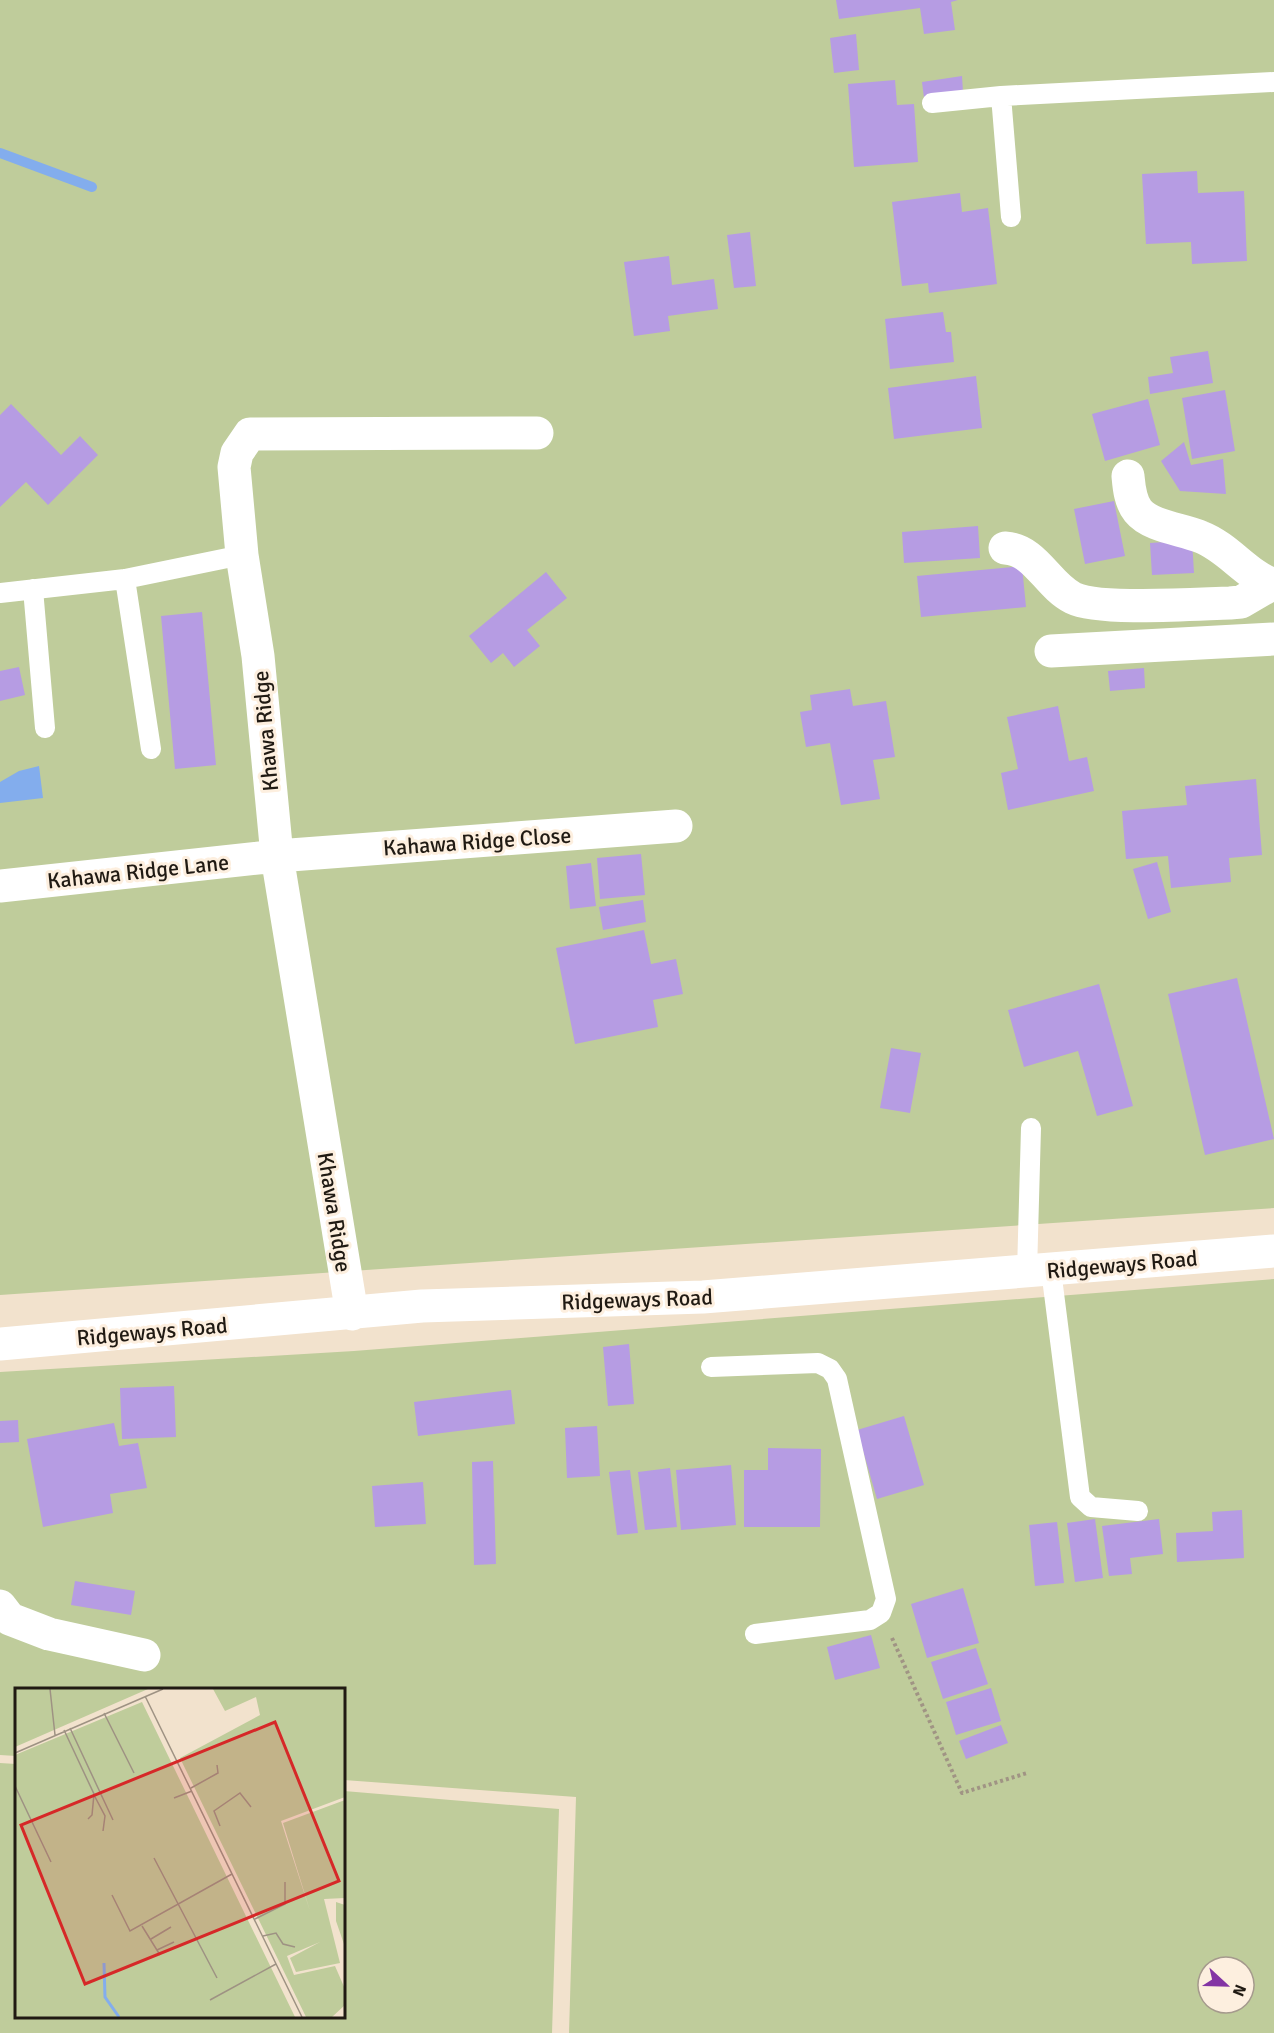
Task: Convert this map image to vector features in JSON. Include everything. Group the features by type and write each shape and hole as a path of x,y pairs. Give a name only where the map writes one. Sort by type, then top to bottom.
{"street":[{"name":"Khawa Ridge","path":"352,1314 277,855 258,656 242,555 234,467 237,453 250,435 537,433"},
{"path":"1128,476 1133,501 1146,518 1204,538 1248,571 1273,585"},
{"path":"1005,548 1017,549 1027,555 1059,590 1074,599 1099,604 1241,602 1273,585"},
{"path":"1051,651 1274,639"},
{"name":"Kahawa Ridge Close","path":"277,855 676,826"},
{"name":"Kahawa Ridge Lane","path":"0,886 277,855"},
{"name":"Ridgeways Road","path":"0,1344 422,1306 704,1297 1274,1251"},
{"path":"0,1606 10,1619 49,1634 144,1655"}],"lane":[{"path":"932,103 1001,96 1274,82"},
{"path":"1001,96 1011,217"},
{"path":"0,593 125,579 242,555"},
{"path":"125,579 151,749"},
{"path":"33,589 45,728"},
{"path":"1031,1128 1039,1271 1080,1497 1091,1507 1138,1512"},
{"path":"711,1367 818,1363 830,1369 837,1379 886,1599 881,1613 870,1620 755,1634"}],"path":[{"path":"881,1613 962,1793 1027,1773"}],"green space":[{"path":"0,0 1274,0 1274,1208 0,1295"},
{"path":"1274,1279 1274,2033 569,2033 576,1797 345,1780 345,1688 15,1688 15,1756 0,1755 0,1372 354,1351"},
{"path":"0,1763 15,1764 15,2018 345,2018 345,1791 559,1809 552,2033 0,2033"}],"water":[{"path":"39,766 43,798 0,803 0,782 19,771"}],"building":[{"path":"836,0 958,0 951,2 955,30 924,34 920,8 839,19"},
{"path":"856,34 859,70 834,73 830,38"},
{"path":"962,76 963,92 924,98 922,82"},
{"path":"895,80 897,105 914,104 918,162 854,167 848,84"},
{"path":"1197,171 1198,193 1244,191 1247,261 1192,264 1191,242 1146,244 1142,174"},
{"path":"960,193 962,212 988,208 997,284 929,293 928,283 902,286 892,202"},
{"path":"750,232 756,286 734,288 727,235"},
{"path":"669,256 672,285 714,279 718,309 668,316 670,331 634,336 624,262"},
{"path":"943,312 946,332 951,332 954,362 890,369 885,319"},
{"path":"1208,351 1213,383 1150,394 1148,377 1173,373 1170,357"},
{"path":"976,376 982,428 894,439 888,388"},
{"path":"1225,390 1235,451 1192,459 1182,398"},
{"path":"1148,399 1160,445 1105,461 1092,414"},
{"path":"11,404 61,455 80,436 98,455 48,505 26,482 0,507 0,415"},
{"path":"1184,442 1191,465 1223,459 1226,494 1180,491 1161,461"},
{"path":"1114,501 1125,556 1085,564 1074,509"},
{"path":"978,526 980,558 904,563 902,532"},
{"path":"1192,540 1194,573 1152,575 1150,543"},
{"path":"1022,566 1026,607 921,617 917,576"},
{"path":"546,572 567,598 527,630 540,646 514,667 503,653 491,663 469,636"},
{"path":"202,612 216,765 175,769 161,616"},
{"path":"19,667 25,695 0,701 0,671"},
{"path":"1144,668 1145,688 1110,691 1108,671"},
{"path":"850,689 853,706 886,701 895,757 873,760 880,799 841,805 830,743 806,747 800,712 812,710 810,695"},
{"path":"1058,706 1069,761 1087,757 1094,791 1008,810 1001,773 1018,769 1007,717"},
{"path":"1256,779 1262,855 1229,858 1231,882 1171,888 1168,856 1126,859 1122,811 1187,805 1185,786"},
{"path":"641,854 645,895 600,899 597,858"},
{"path":"1157,862 1171,912 1148,919 1133,869"},
{"path":"591,863 596,906 570,909 566,866"},
{"path":"643,900 646,922 603,930 599,907"},
{"path":"644,930 651,964 676,959 683,994 653,1000 658,1027 575,1044 556,948"},
{"path":"1237,978 1274,1139 1205,1155 1168,994"},
{"path":"1099,984 1133,1106 1097,1116 1078,1051 1024,1067 1008,1010"},
{"path":"891,1048 921,1053 910,1113 880,1108"},
{"path":"629,1344 634,1404 608,1406 603,1347"},
{"path":"174,1386 176,1437 122,1439 120,1388"},
{"path":"511,1390 515,1424 418,1436 414,1402"},
{"path":"904,1416 924,1485 877,1499 857,1430"},
{"path":"18,1420 19,1442 0,1443 0,1421"},
{"path":"114,1423 119,1446 138,1443 147,1488 110,1494 113,1513 43,1527 27,1439"},
{"path":"597,1426 600,1476 567,1478 565,1428"},
{"path":"768,1448 821,1449 820,1527 744,1527 744,1470 768,1470"},
{"path":"493,1461 496,1564 474,1565 472,1462"},
{"path":"731,1465 736,1525 681,1530 676,1470"},
{"path":"670,1468 677,1527 645,1530 638,1472"},
{"path":"630,1470 638,1533 617,1535 609,1472"},
{"path":"423,1482 426,1524 375,1527 372,1486"},
{"path":"1242,1510 1244,1558 1177,1562 1176,1533 1213,1531 1212,1512"},
{"path":"1095,1519 1103,1578 1075,1582 1067,1523"},
{"path":"1159,1519 1163,1554 1130,1558 1132,1574 1109,1576 1102,1526"},
{"path":"1057,1522 1064,1583 1035,1586 1029,1525"},
{"path":"75,1581 135,1591 131,1615 71,1605"},
{"path":"963,1588 979,1643 927,1658 911,1604"},
{"path":"871,1635 880,1668 835,1680 827,1647"},
{"path":"976,1648 988,1684 943,1699 931,1662"},
{"path":"991,1688 1001,1721 956,1735 946,1702"},
{"path":"1001,1725 1008,1743 966,1759 959,1741"}],"waterway":[{"path":"0,153 92,187"}]}
